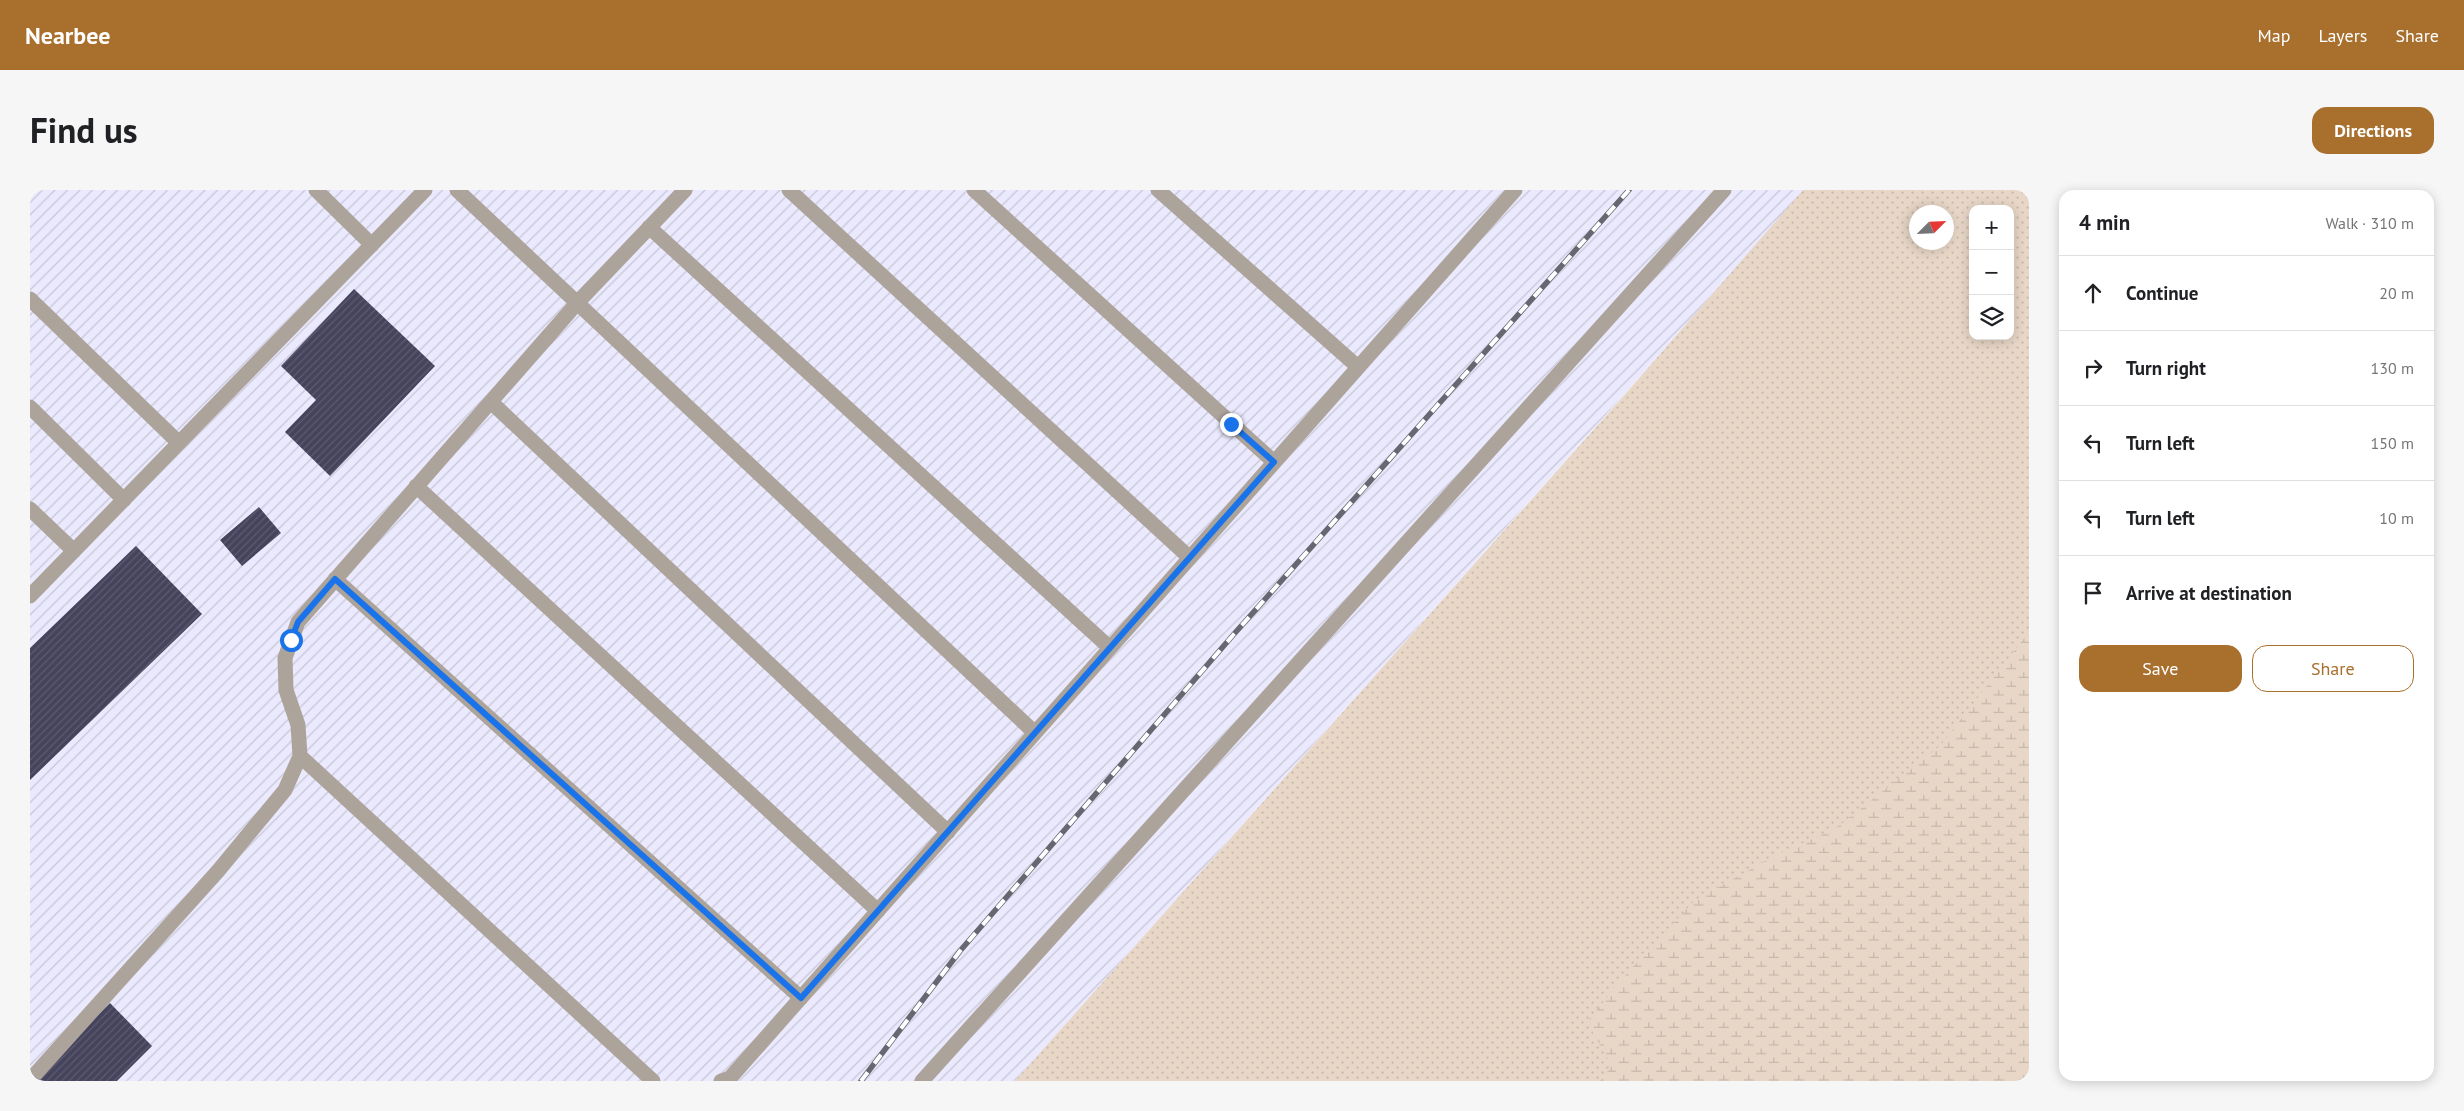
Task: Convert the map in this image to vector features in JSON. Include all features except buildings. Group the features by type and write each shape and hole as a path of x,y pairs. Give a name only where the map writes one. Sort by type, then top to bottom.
{"street":[{"path":"316,190 372,245"},
{"path":"30,596 425,190"},
{"path":"457,190 1035,733"},
{"path":"30,1080 218,871 285,790 300,756 298,725 286,690 285,658 298,622 578,302 685,190"},
{"path":"789,190 1190,558"},
{"path":"974,190 1274,462"},
{"path":"1158,190 1358,367"},
{"path":"721,1081 730,1078 1515,190"},
{"path":"922,1081 1724,190"},
{"path":"649,227 1110,648"},
{"path":"30,299 179,443"},
{"path":"491,402 948,832"},
{"path":"30,407 124,500"},
{"path":"416,486 878,911"},
{"path":"30,509 74,551"},
{"path":"335,579 801,998"},
{"path":"300,756 653,1081"}],"shaded area":[{"path":"30,190 1805,190 1015,1081 30,1081"}],"green space":[{"path":"1803,190 2029,190 2029,1081 1015,1081 1627,392"},
{"path":"2029,632 2029,1081 1600,1081 1612,1066 1587,1022 1629,971 1694,901 1774,856 1835,829 1940,746"}],"railway":[{"path":"861,1081 960,951 1234,634 1629,190"}],"route":[{"path":"291,640 298,622 335,579 801,998 1274,462 1231,424"}]}
